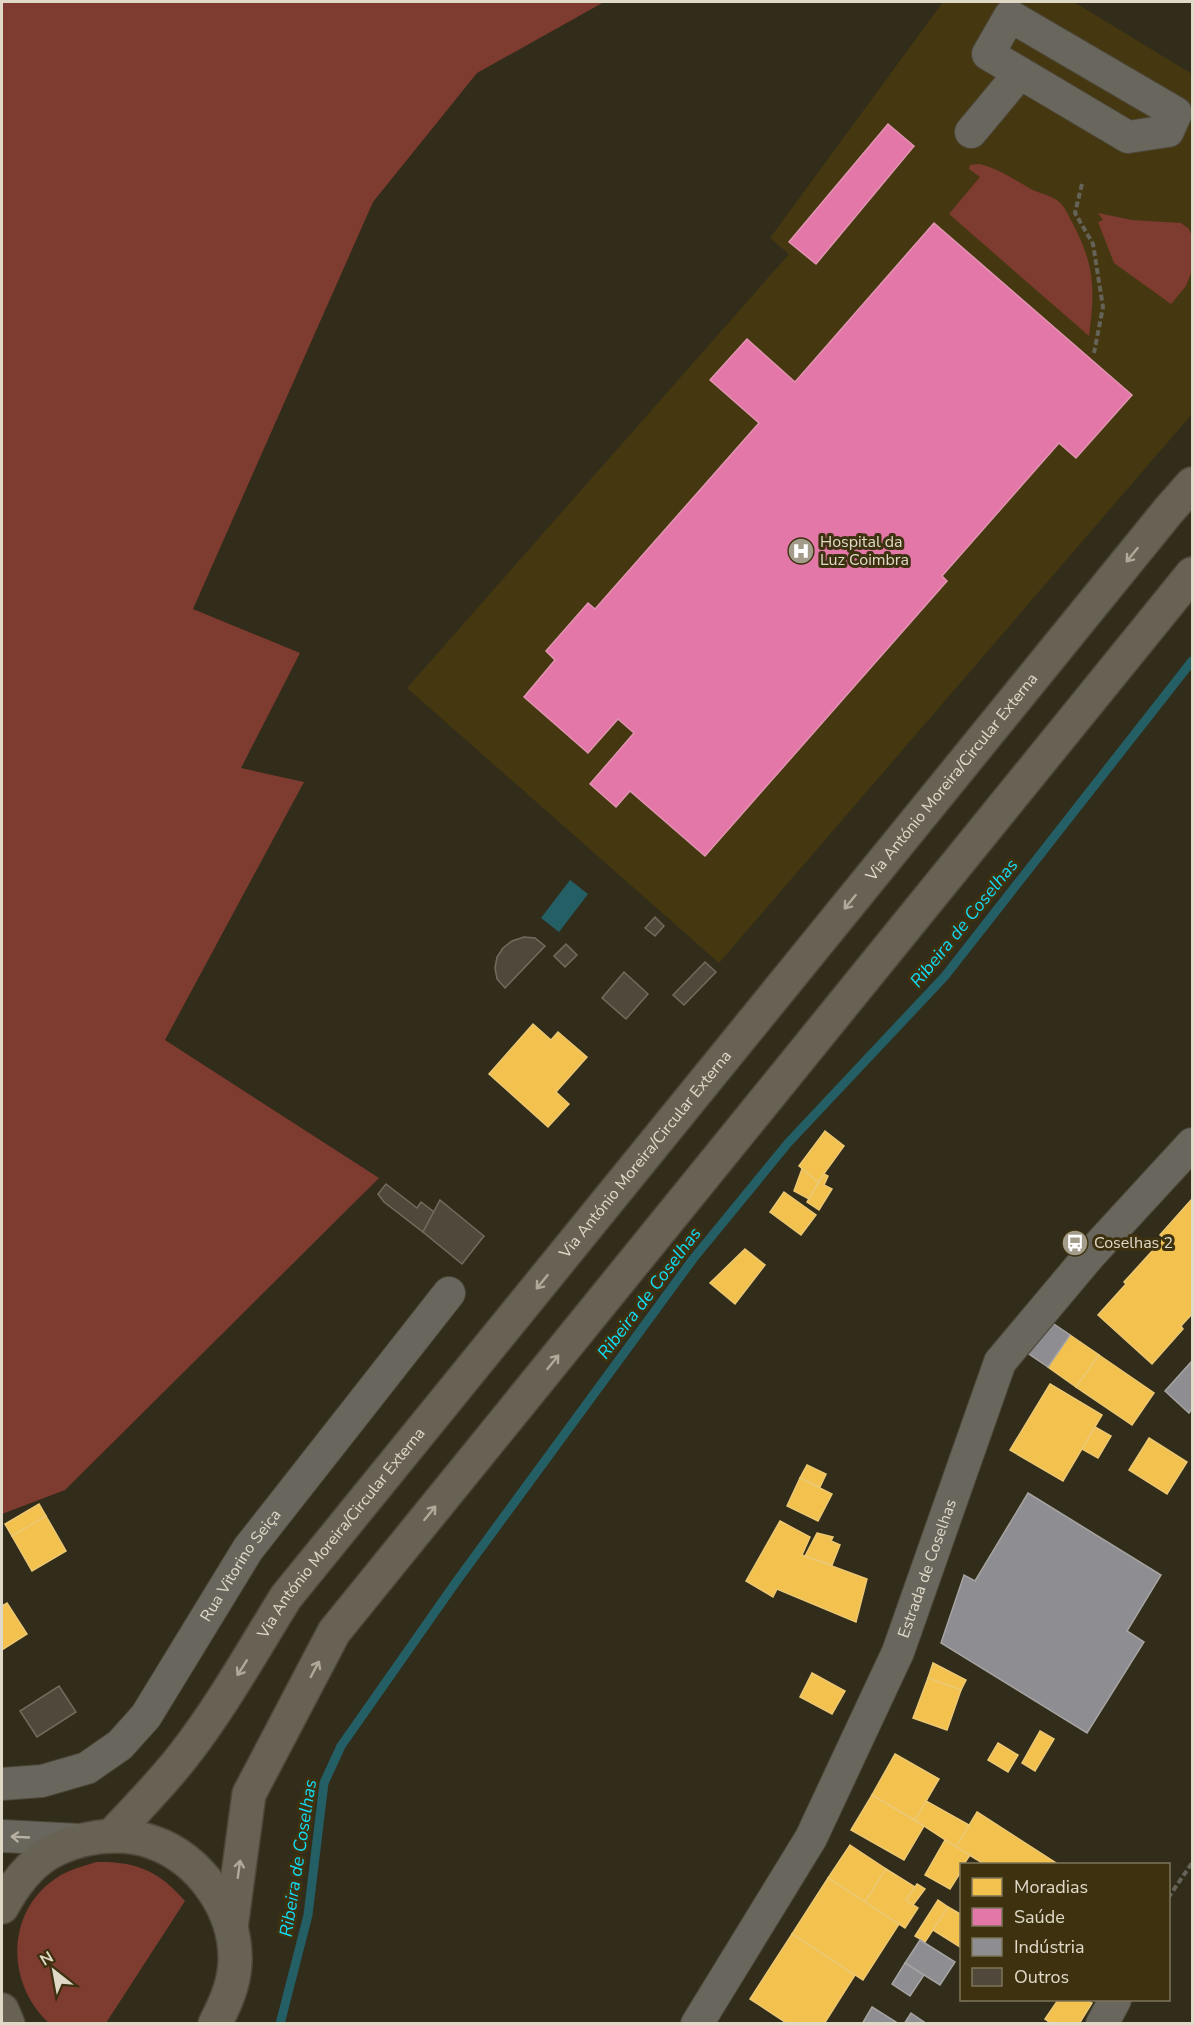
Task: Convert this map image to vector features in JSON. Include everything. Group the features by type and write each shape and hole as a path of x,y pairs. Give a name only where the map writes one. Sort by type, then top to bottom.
{"highway":[{"name":"Via António Moreira/Circular Externa","path":"2,1907 16,1881 45,1855 96,1838 141,1805 183,1756 232,1685 286,1597 1192,484"},
{"path":"215,2024 228,1998 235,1963 231,1927 249,1794 334,1632 1192,574"},
{"path":"96,1838 152,1842 187,1861 214,1890 231,1927"}],"street":[{"path":"1010,16 1176,113 1168,131 1128,137 1020,73 988,54 1010,16"},
{"path":"970,132 1020,73"},
{"name":"Estrada de Coselhas","path":"697,2024 811,1838 898,1652 1000,1362 1089,1256 1192,1144"},
{"name":"Rua Vitorino Seiça","path":"2,1784 42,1780 87,1768 120,1744 146,1716 248,1549 449,1293"},
{"path":"2,1836 96,1838"},
{"path":"1102,2024 1114,2001"}],"path":[{"path":"1082,184 1076,213 1093,244 1103,308 1094,353"},
{"path":"1170,1895 1192,1863"}],"shaded area":[{"path":"2,2 604,2 477,73 373,202 193,609 300,653 241,768 304,782 165,1040 379,1178 65,1490 2,1514"},
{"name":"Hospital da Luz Coimbra","path":"943,2 1074,2 1192,74 1192,414 719,963 407,688 789,254 770,238"},
{"path":"979,164 1055,199 1065,209 1086,253 1092,278 1089,336 949,214 980,177 969,169 970,165"},
{"path":"1098,213 1132,220 1181,223 1189,229 1192,237 1192,270 1186,286 1171,304 1114,263 1098,222 1103,220"},
{"path":"96,1862 123,1863 146,1870 166,1882 185,1901 106,2023 49,2023 35,2006 24,1987 19,1967 18,1946 21,1926 29,1906 43,1889 61,1875"}],"water":[{"path":"570,880 588,894 559,932 541,918"}],"building: Moradias":[{"path":"533,1024 551,1040 558,1032 587,1057 556,1092 569,1104 548,1127 489,1074"},
{"path":"825,1131 844,1146 818,1182 799,1166"},
{"path":"802,1169 818,1182 809,1199 794,1191"},
{"path":"824,1174 828,1176 824,1185 832,1189 819,1210 807,1202"},
{"path":"784,1192 816,1215 801,1235 770,1212"},
{"path":"1192,1199 1192,1314 1181,1326 1183,1329 1152,1364 1098,1315 1164,1238 1160,1235"},
{"path":"745,1249 765,1265 735,1304 710,1283"},
{"path":"1070,1335 1099,1355 1076,1387 1048,1367"},
{"path":"1099,1355 1154,1393 1132,1425 1076,1387"},
{"path":"1050,1384 1102,1415 1063,1481 1010,1450"},
{"path":"1095,1427 1111,1436 1098,1458 1082,1449"},
{"path":"1149,1438 1187,1462 1167,1494 1129,1470"},
{"path":"807,1465 826,1474 820,1487 800,1478"},
{"path":"800,1478 832,1494 818,1521 787,1506"},
{"path":"39,1504 46,1516 12,1536 5,1524"},
{"path":"46,1516 66,1551 32,1571 12,1536"},
{"path":"780,1521 810,1537 802,1555 867,1579 856,1622 777,1589 773,1597 746,1581"},
{"path":"817,1533 833,1537 831,1541 840,1545 832,1565 805,1556"},
{"path":"7,1603 27,1634 2,1650 2,1606"},
{"path":"933,1663 966,1680 961,1690 928,1678"},
{"path":"812,1673 845,1691 832,1714 800,1697"},
{"path":"928,1678 961,1690 947,1730 913,1718"},
{"path":"1040,1731 1054,1739 1035,1771 1022,1763"},
{"path":"998,1743 1018,1755 1008,1772 988,1760"},
{"path":"895,1754 939,1779 915,1820 872,1795"},
{"path":"872,1795 924,1826 904,1860 851,1830"},
{"path":"926,1801 969,1825 956,1847 915,1820"},
{"path":"977,1812 1056,1863 982,1863 956,1847"},
{"path":"945,1840 970,1855 965,1863 960,1863 960,1873 950,1889 925,1875"},
{"path":"850,1845 886,1869 865,1902 828,1878"},
{"path":"886,1869 915,1887 906,1900 918,1908 905,1928 865,1902"},
{"path":"828,1878 899,1924 863,1980 792,1934"},
{"path":"917,1884 925,1889 913,1905 906,1900"},
{"path":"938,1900 948,1907 925,1942 915,1936"},
{"path":"948,1907 960,1914 960,1947 933,1930"},
{"path":"792,1934 855,1975 824,2024 788,2024 750,1999"},
{"path":"1057,2001 1092,2003 1079,2024 1052,2024 1045,2019"}],"building: Saúde":[{"path":"888,124 914,146 816,264 789,242"},
{"path":"934,223 1132,395 1076,458 1059,443 942,576 947,581 705,856 630,791 616,807 590,784 634,733 618,719 588,753 524,697 555,660 546,651 588,603 595,609 759,423 710,380 747,339 795,382"}],"building: Indústria":[{"path":"1051,1322 1070,1335 1048,1367 1026,1352"},
{"path":"1192,1361 1192,1408 1189,1413 1165,1391"},
{"path":"1028,1493 1161,1575 1127,1631 1144,1642 1087,1733 941,1643 964,1575 975,1581"},
{"path":"920,1940 955,1962 940,1985 905,1963"},
{"path":"905,1963 924,1975 910,1996 892,1984"},
{"path":"872,2007 896,2022 895,2024 862,2024"},
{"path":"911,2013 927,2024 904,2024"}],"building: Outros":[{"path":"655,917 664,926 655,936 645,928"},
{"path":"524,937 535,938 545,946 505,988 497,979 495,968 497,957 512,941"},
{"path":"566,944 577,955 565,967 554,956"},
{"path":"705,962 716,972 684,1005 673,995"},
{"path":"624,972 648,994 626,1019 602,998"},
{"path":"386,1184 417,1208 421,1202 434,1212 423,1232 384,1202 378,1194"},
{"path":"440,1200 484,1236 462,1264 423,1232"},
{"path":"59,1686 76,1712 37,1737 20,1711"}],"waterway":[{"name":"Ribeira de Coselhas","path":"280,2024 308,1915 324,1783 341,1746 456,1582 693,1259 788,1143 945,976 1192,661"}],"place":[{"name":"Hospital da Luz Coimbra","path":"801,551"},
{"name":"Coselhas 2","path":"1075,1243"}]}
